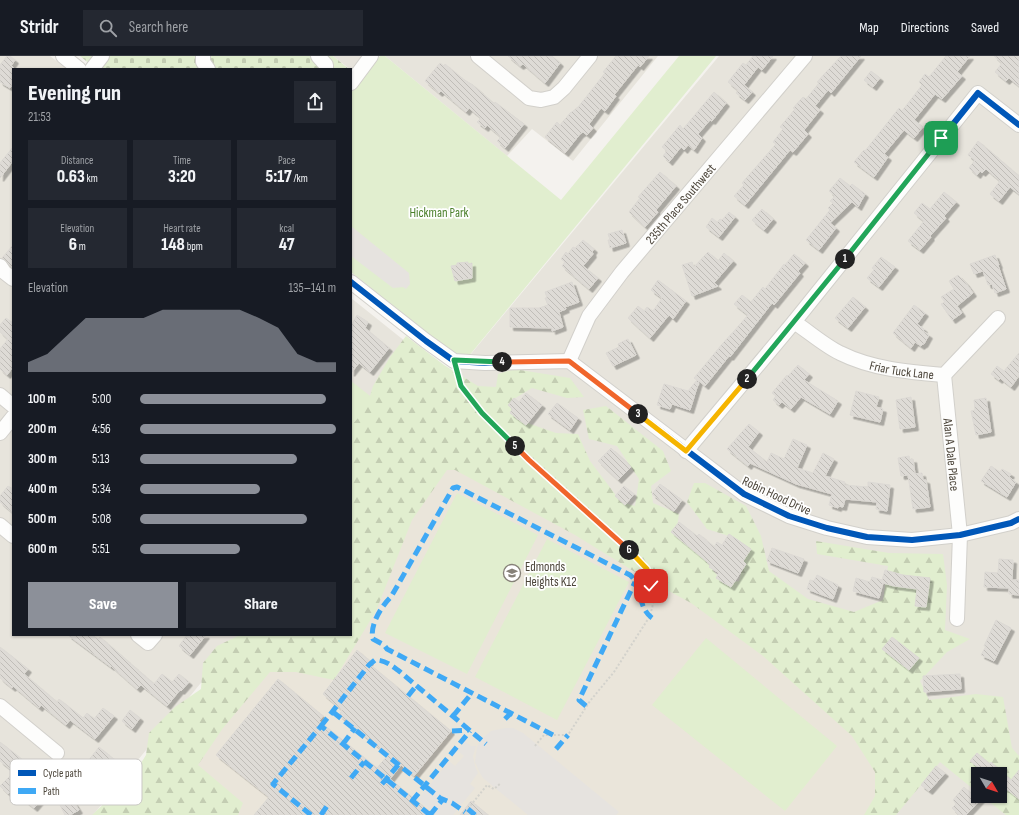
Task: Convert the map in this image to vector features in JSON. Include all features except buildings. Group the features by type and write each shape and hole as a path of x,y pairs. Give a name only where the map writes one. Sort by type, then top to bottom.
{"street":[{"path":"63,56 78,68"},
{"path":"93,68 102,56"},
{"path":"203,56 203,62 207,68"},
{"path":"318,56 326,65 326,68"},
{"path":"352,81 371,56"},
{"path":"478,56 529,98 541,100 554,97 564,88 590,56"},
{"name":"235th Place Southwest","path":"569,361 589,316 622,272 805,56"},
{"path":"686,451 794,322 978,92 1019,125"},
{"path":"0,266 4,272 12,278"},
{"path":"352,283 426,341 454,360 485,362 569,361"},
{"name":"Friar Tuck Lane","path":"794,322 839,353 866,364 898,370 944,375 998,318"},
{"name":"Robin Hood Drive","path":"569,361 744,494 789,516 827,528 867,537 912,540 960,535 1019,520"},
{"name":"Alan A Dale Place","path":"944,375 960,535 957,619"},
{"path":"0,395 12,405"},
{"path":"0,433 12,418"},
{"path":"0,526 12,535"},
{"path":"0,706 57,753"}],"path":[{"path":"454,360 461,386 482,413 529,460 623,543 647,569 654,600 650,616 614,672 590,701 568,735 544,735 534,747"},
{"path":"463,815 487,785 494,789 501,783"}],"shaded area":[{"path":"0,56 50,56 66,68 12,68 12,636 239,636 139,759 10,759 10,805 101,805 93,815 0,815"},
{"path":"333,56 378,56 352,68 349,68"},
{"path":"385,56 658,56 573,161 532,129 507,156"},
{"path":"719,56 1019,56 1019,815 883,815 352,501 352,299 451,378"},
{"path":"352,227 409,273 410,284 406,289 403,287 393,288 352,257"},
{"name":"Edmonds Heights K12","path":"453,389 908,771 872,815 98,815 106,805 142,805 142,762 247,636 352,636 352,633"},
{"path":"513,728 523,733 619,812 616,815 528,815 483,778 475,762 477,747 482,739 491,731"},
{"path":"465,741 471,746 476,746 473,756 478,773 470,784 475,788 453,815 437,815 418,800 449,761 455,766 464,756 457,750"}],"green space":[{"path":"80,56 333,56 348,68 95,68"},
{"name":"Hickman Park","path":"380,56 385,56 561,200 679,56 716,56 468,357 456,353 443,345 352,273 352,91"},
{"path":"406,336 444,365 478,386 496,387 498,374 514,369 570,378 584,397 567,398 532,388 512,400 516,419 556,433 578,434 590,461 621,502 635,506 639,479 617,446 589,439 583,410 606,406 663,451 671,471 651,486 653,503 679,514 676,534 700,554 724,584 739,581 745,556 729,536 707,529 687,502 694,483 705,483 746,506 761,536 769,571 808,599 854,612 883,600 888,566 817,554 816,541 889,553 943,554 947,585 945,630 970,639 947,652 920,681 929,700 976,694 1003,697 1012,748 1019,756 1019,815 1006,815 991,803 1007,803 1007,767 971,767 971,787 940,762 896,815 864,815 875,796 875,772 852,736 763,656 691,603 643,577 575,535 455,470 447,470 412,520 376,611 334,680 296,672 270,672 223,728 198,765 243,803 238,815 92,815 102,805 142,805 142,761 146,755 149,733 175,707 201,689 203,663 217,646 238,636 352,636 352,425 366,409 373,386 390,357"},
{"path":"352,382 392,413 352,463"},
{"path":"457,493 538,535 467,674 385,633"},
{"path":"547,539 629,582 557,720 475,677"},
{"path":"706,638 837,746 785,811 652,705"}],"marked path":[{"path":"553,735 387,649 384,645 373,639 373,628 377,616 391,597 453,488 457,487 630,575 634,579 644,608 652,618"},
{"path":"586,706 579,700 635,582"},
{"path":"321,726 369,665 375,660 379,660 388,663 399,671 486,744"},
{"path":"408,696 416,686"},
{"path":"453,716 472,693"},
{"path":"333,712 440,798 452,803 465,812"},
{"path":"505,719 511,713"},
{"path":"311,815 273,784 321,726 430,815"},
{"path":"343,744 355,728"},
{"path":"452,731 469,730"},
{"path":"412,801 470,731"},
{"path":"556,749 568,735"},
{"path":"351,778 364,762"},
{"path":"382,784 399,764"},
{"path":"430,815 443,799"},
{"path":"321,815 327,806"},
{"path":"468,809 475,815"}],"cycle path":[{"path":"686,451 794,322 978,93 1019,125"},
{"path":"352,283 454,361 485,363 569,361 744,494 789,516 827,528 867,537 912,540 960,535 1011,523 1019,519"}],"place":[{"name":"Edmonds Heights K12","path":"512,573"}],"route":[{"path":"651,586 647,569 623,543 529,460 482,413 461,386 454,360 485,362 569,361 686,451 794,322 941,138"}]}
